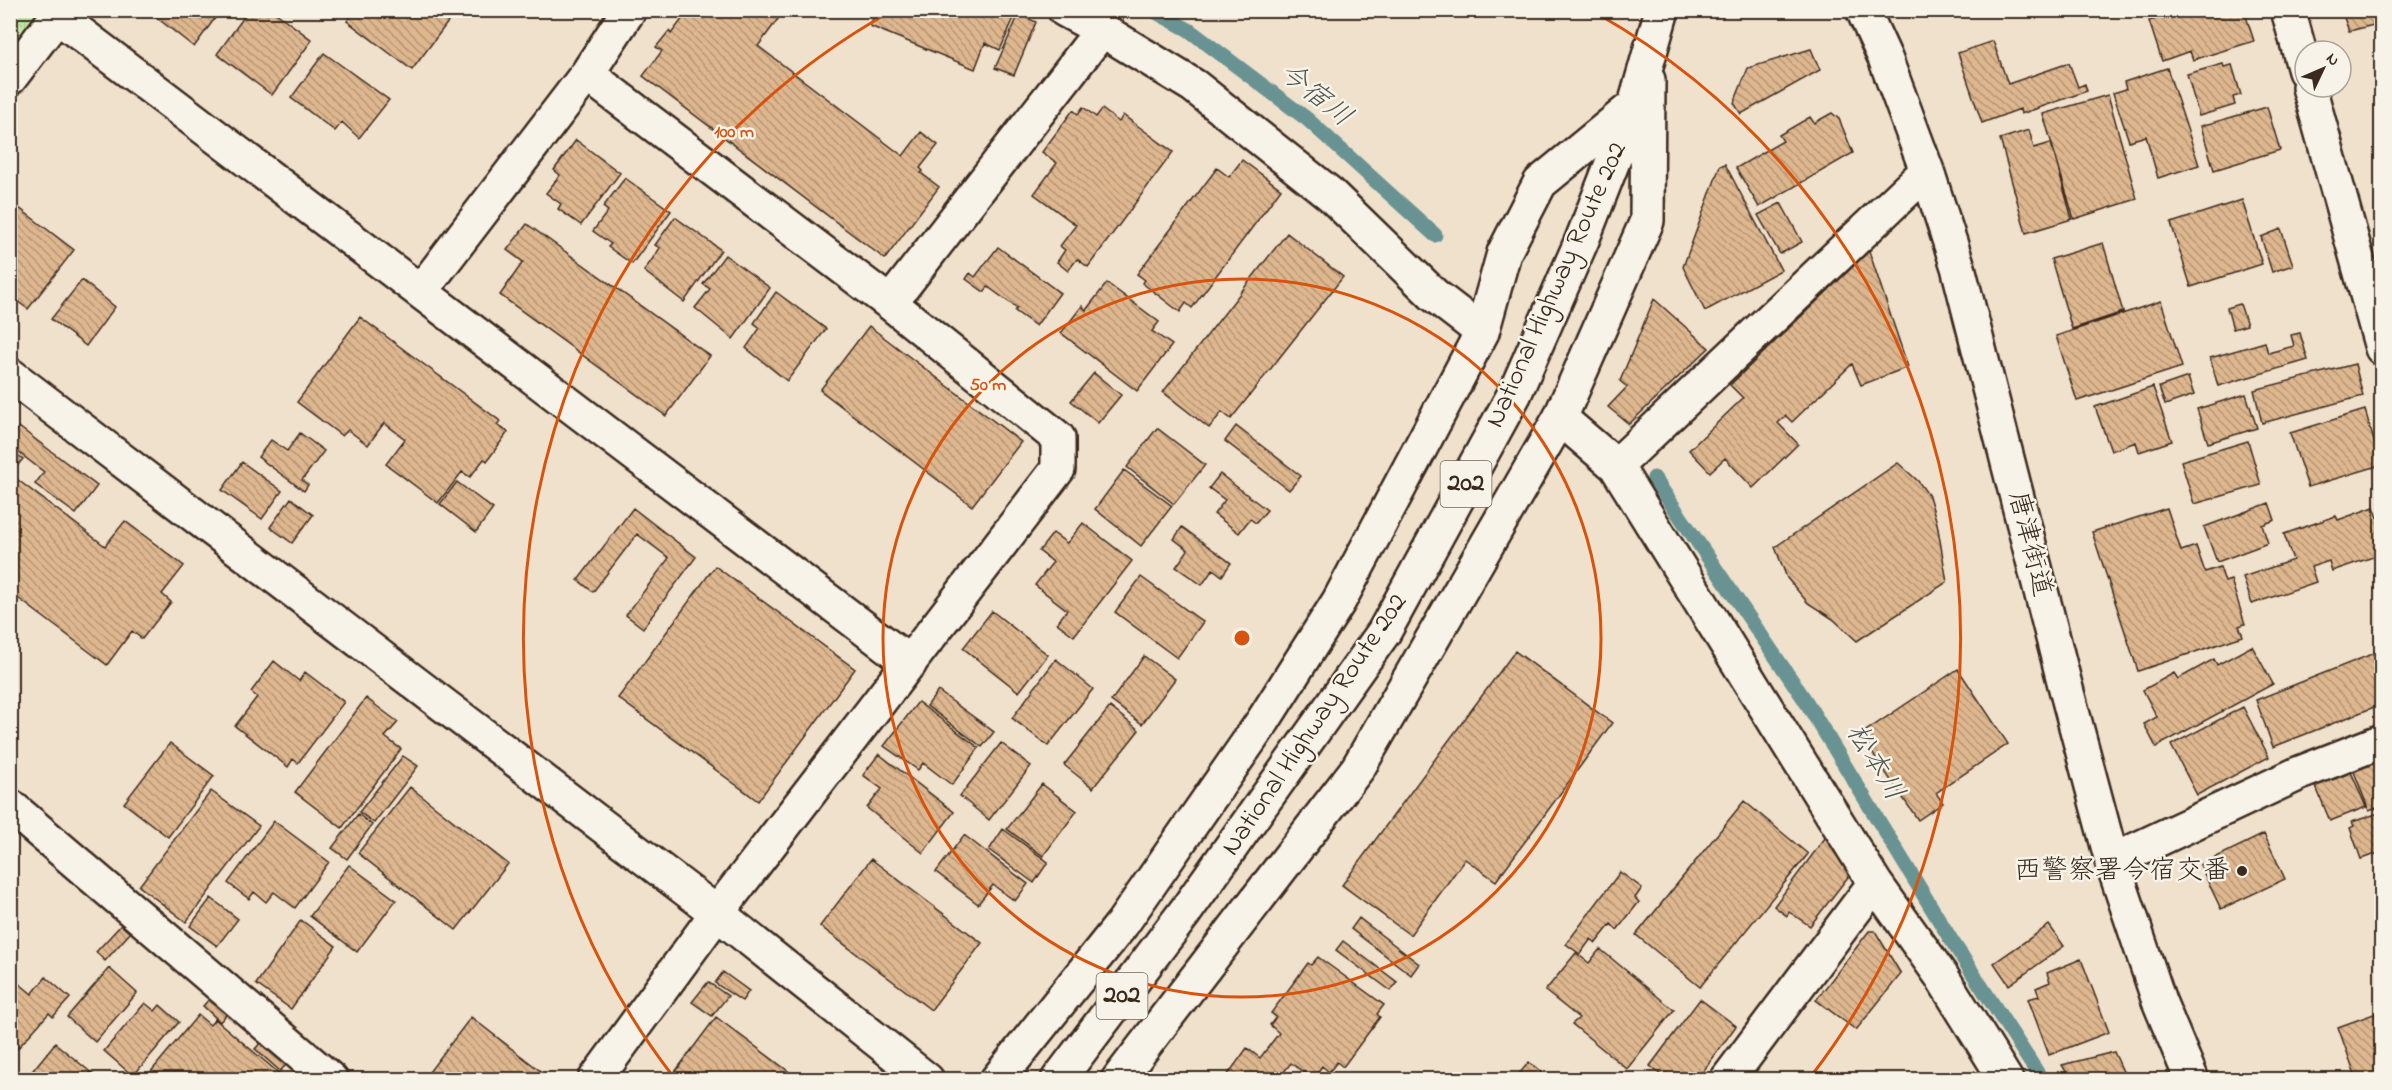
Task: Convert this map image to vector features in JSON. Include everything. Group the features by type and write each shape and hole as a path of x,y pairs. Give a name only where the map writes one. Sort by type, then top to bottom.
{"main road":[{"path":"422,291 587,74 629,10"},
{"path":"1065,10 1194,86 1321,186 1434,295 1482,332"},
{"name":"National Highway Route 202","path":"1058,1080 1185,912 1377,641 1401,601 1515,393 1582,240 1635,105 1662,10"},
{"name":"唐津街道","path":"1863,10 1885,58 1928,171 1958,267 2064,685 2112,861 2159,1001 2192,1080"},
{"path":"2288,10 2296,39"},
{"path":"10,78 60,13 910,663"},
{"path":"890,303 1102,30"},
{"path":"1118,1080 1358,768 1560,418 1647,221 1648,57"},
{"path":"587,74 890,303 1058,438 1058,469 717,913 595,1080"},
{"path":"2312,99 2382,348"},
{"path":"997,1080 1122,924 1263,721 1339,602 1482,332 1504,254 1540,183 1635,105"},
{"path":"1616,466 1928,171"},
{"path":"10,375 717,913 927,1080"},
{"path":"1560,418 1616,466 1875,883 1942,977 2006,1080"},
{"path":"2112,861 2300,773 2382,741"},
{"path":"10,806 332,1080"},
{"path":"1727,1080 1875,883"}],"green space":[{"path":"11,11 65,11 11,81"}],"building":[{"path":"147,10 221,10 194,47"},
{"path":"249,10 272,10 312,40 272,95 217,54"},
{"path":"355,10 457,10 412,70 347,21"},
{"path":"689,10 768,10 778,19 758,46 903,156 921,132 938,145 920,168 923,171 921,173 939,187 885,259 643,76 662,51 656,47 669,31 671,34"},
{"path":"876,10 1010,10 1016,13 1000,50 985,43 975,69 870,26"},
{"path":"2184,10 2244,10 2254,41 2193,60 2190,51 2162,61 2149,21"},
{"path":"2356,10 2382,10 2382,23 2349,31 2343,15 2357,13"},
{"path":"1019,14 1036,22 1014,75 995,68"},
{"path":"1993,41 2008,84 2069,63 2078,87 2085,84 2087,91 2021,114 2020,109 1982,123 1958,53"},
{"path":"1811,49 1820,70 1741,114 1734,103 1748,68"},
{"path":"324,53 389,100 359,138 342,122 335,131 291,98"},
{"path":"2223,64 2224,67 2232,65 2241,95 2233,97 2235,105 2199,116 2187,74"},
{"path":"2167,68 2199,165 2158,178 2146,136 2129,141 2113,93 2126,89 2124,82"},
{"path":"2108,95 2137,199 2074,219 2043,114"},
{"path":"1083,107 1096,117 1102,109 1119,122 1123,115 1173,152 1088,267 1077,259 1068,271 1057,262 1065,250 1060,246 1076,225 1034,194 1057,163 1042,152 1073,110 1078,114"},
{"path":"2267,107 2280,150 2214,170 2201,126"},
{"path":"1832,113 1839,119 1853,153 1759,207 1736,168 1783,141 1779,135 1810,117 1814,123"},
{"path":"2029,130 2034,148 2051,143 2072,219 2026,233 2000,139"},
{"path":"576,140 620,173 581,225 558,209 561,204 546,193 560,175 554,170"},
{"path":"1242,160 1281,189 1192,308 1186,303 1180,312 1142,283 1145,280 1137,274 1217,168 1229,177"},
{"path":"1725,164 1781,270 1705,311 1683,267 1720,166"},
{"path":"625,178 671,211 632,264 608,247 611,244 593,231 608,211 603,207"},
{"path":"2242,200 2262,264 2191,287 2171,223"},
{"path":"10,201 74,250 28,309 10,296"},
{"path":"1781,203 1802,242 1780,254 1758,215"},
{"path":"675,217 721,250 684,302 644,271 660,248 655,245"},
{"path":"527,224 710,356 666,416 500,295 523,262 507,250"},
{"path":"2281,229 2293,265 2272,272 2261,237"},
{"path":"1287,233 1343,277 1231,419 1222,412 1209,428 1163,392"},
{"path":"2103,243 2123,312 2072,329 2051,259"},
{"path":"998,247 1060,293 1036,326 1015,311 1017,308 988,287 984,292 966,279 970,273 975,277"},
{"path":"1869,251 1908,367 1861,385 1852,364 1792,422 1786,416 1778,423 1798,444 1753,488 1725,458 1710,472 1689,450 1743,398 1730,385"},
{"path":"725,255 770,288 733,339 695,308 710,289 703,284"},
{"path":"82,280 115,307 86,346 51,319"},
{"path":"1107,283 1159,322 1152,331 1172,345 1137,391 1061,333 1082,306 1086,310"},
{"path":"776,292 826,329 787,381 746,348 760,328 754,323"},
{"path":"1654,299 1709,348 1629,424 1608,407 1627,387 1620,381"},
{"path":"2161,301 2182,367 2077,401 2056,336"},
{"path":"2240,304 2247,325 2233,329 2227,308"},
{"path":"360,317 500,421 497,425 508,432 487,461 484,459 470,477 462,472 438,503 386,464 405,439 384,423 368,445 348,430 342,436 297,402"},
{"path":"869,326 1021,442 972,506 820,390"},
{"path":"2300,333 2308,360 2218,386 2210,358 2265,342 2268,353 2294,346 2291,335"},
{"path":"2355,364 2363,396 2262,423 2254,390"},
{"path":"1094,373 1121,395 1098,423 1071,401"},
{"path":"2188,377 2194,395 2165,405 2159,387"},
{"path":"2153,387 2172,441 2139,452 2136,442 2111,451 2095,407"},
{"path":"2246,394 2257,428 2208,443 2197,409"},
{"path":"2365,410 2381,465 2308,487 2290,433"},
{"path":"1236,426 1301,476 1289,490 1225,441"},
{"path":"19,427 97,486 76,514 35,484 44,472 10,446 10,439"},
{"path":"1157,428 1205,465 1174,504 1127,467"},
{"path":"300,433 324,451 302,480 308,485 304,491 258,457 271,440 287,451"},
{"path":"2248,441 2261,485 2194,504 2181,461"},
{"path":"10,450 23,459 12,472 10,470"},
{"path":"242,462 282,491 262,519 222,490"},
{"path":"1898,463 1918,481 1929,496 1937,523 1947,582 1857,641 1833,619 1808,603 1787,578 1775,547"},
{"path":"1124,470 1172,506 1141,546 1095,509"},
{"path":"10,474 105,546 125,521 184,566 162,594 171,602 142,639 132,631 107,665 10,592"},
{"path":"1220,474 1267,510 1256,523 1250,519 1239,533 1214,514 1225,500 1209,488"},
{"path":"457,482 493,509 476,532 440,504"},
{"path":"291,498 313,515 292,543 270,527"},
{"path":"2269,503 2275,520 2262,525 2268,543 2217,562 2204,527"},
{"path":"2374,507 2382,528 2382,554 2332,571 2329,561 2311,567 2316,582 2252,604 2243,577 2293,560 2284,534 2336,516 2338,520"},
{"path":"633,508 696,557 643,628 626,615 669,558 637,534 593,592 578,580"},
{"path":"2167,508 2181,551 2196,546 2205,572 2220,567 2225,582 2231,580 2245,624 2239,626 2243,636 2138,671 2092,532"},
{"path":"1083,523 1132,561 1074,636 1057,623 1067,610 1035,585 1053,562 1039,551 1053,533 1067,543"},
{"path":"1182,527 1231,563 1222,576 1213,569 1202,585 1176,567 1188,550 1174,539"},
{"path":"715,566 855,669 758,801 618,698"},
{"path":"1141,577 1203,622 1177,658 1115,612"},
{"path":"992,611 1048,655 1019,692 963,648"},
{"path":"2252,646 2273,684 2156,747 2144,724 2157,717 2143,690 2174,673 2178,679 2214,659 2217,665"},
{"path":"2382,650 2382,704 2273,747 2256,700"},
{"path":"1515,651 1612,723 1496,881 1465,859 1410,935 1342,885"},
{"path":"1144,656 1175,679 1142,724 1111,701"},
{"path":"1056,659 1093,689 1048,746 1012,718"},
{"path":"274,661 299,681 305,672 344,702 298,763 293,759 288,767 235,726 257,697 251,692"},
{"path":"1958,669 2008,744 1936,793 1943,803 1918,820 1860,735"},
{"path":"938,691 994,732 982,747 927,706"},
{"path":"366,698 398,722 385,737 401,749 342,828 295,792"},
{"path":"918,702 979,748 952,785 923,763 918,770 884,746"},
{"path":"1110,707 1139,730 1093,788 1064,765"},
{"path":"2243,707 2269,757 2197,795 2171,745"},
{"path":"170,743 214,776 168,837 124,803"},
{"path":"1001,743 1031,766 989,820 960,796"},
{"path":"2382,743 2382,806 2369,811 2348,756"},
{"path":"879,754 954,812 923,853 867,808 882,789 863,775"},
{"path":"403,756 418,766 374,823 359,812"},
{"path":"2346,760 2366,807 2330,821 2314,782"},
{"path":"1042,784 1077,811 1043,856 1007,829"},
{"path":"410,787 508,864 456,930 358,853"},
{"path":"211,791 259,826 186,922 139,886"},
{"path":"1744,801 1808,854 1700,987 1636,935"},
{"path":"2382,812 2382,852 2361,859 2350,828 2354,826 2352,822"},
{"path":"358,814 372,825 347,859 332,848"},
{"path":"274,821 329,862 295,908 274,892 266,902 254,892 249,899 228,883"},
{"path":"1003,829 1048,862 1034,883 989,850"},
{"path":"1828,834 1841,844 1835,852 1849,862 1848,877 1810,926 1789,912 1787,916 1774,906"},
{"path":"2264,834 2285,879 2221,909 2200,865"},
{"path":"964,835 1028,884 1015,901 993,885 978,904 936,872"},
{"path":"871,859 982,943 931,1010 820,926"},
{"path":"349,865 396,900 357,952 310,916"},
{"path":"1620,872 1642,888 1635,898 1639,902 1617,930 1611,924 1596,943 1591,939 1580,954 1566,944"},
{"path":"211,898 238,919 217,946 190,926"},
{"path":"1359,918 1419,964 1411,975 1351,929"},
{"path":"301,920 336,946 291,1009 256,984"},
{"path":"121,925 130,933 105,961 96,952"},
{"path":"2049,925 2064,946 2009,985 1994,963"},
{"path":"1869,931 1875,931 1901,974 1856,1030 1816,1000"},
{"path":"1343,941 1397,982 1391,991 1336,950"},
{"path":"1600,949 1674,1010 1627,1069 1572,1024 1579,1018 1545,991 1576,953 1589,963"},
{"path":"1318,957 1384,1005 1377,1014 1380,1017 1343,1067 1337,1062 1329,1072 1322,1066 1313,1079 1291,1063 1283,1073 1292,1080 1224,1080 1247,1048 1260,1058 1279,1033 1270,1025 1276,1017 1271,1013 1308,963 1311,965"},
{"path":"2081,959 2109,1032 2049,1055 2028,999 2039,996 2036,988 2050,982 2047,973"},
{"path":"109,968 137,993 95,1042 67,1017"},
{"path":"723,972 749,991 742,1001 715,983"},
{"path":"10,976 32,994 46,977 70,998 53,1017 49,1013 10,1057"},
{"path":"708,982 728,996 712,1016 692,1002"},
{"path":"213,995 230,1010 220,1022 203,1006"},
{"path":"1700,999 1736,1026 1697,1080 1667,1080 1650,1066"},
{"path":"145,1003 155,1011 160,1005 179,1022 133,1076 104,1051"},
{"path":"2382,1011 2382,1080 2357,1080 2338,1027"},
{"path":"198,1015 210,1025 215,1019 287,1080 144,1080"},
{"path":"471,1017 552,1080 439,1080 429,1072"},
{"path":"716,1017 800,1080 669,1080"},
{"path":"264,1039 289,1062 280,1071 255,1049"},
{"path":"55,1043 100,1080 25,1080"},
{"path":"2114,1052 2127,1080 2071,1080 2062,1065"},
{"path":"1529,1062 1551,1080 1514,1080"}],"waterway":[{"name":"今宿川","path":"1152,10 1189,30 1307,119 1435,235"},
{"name":"松本川","path":"1654,478 1805,700 1950,938 2042,1080"}],"place":[{"name":"西警察署今宿交番","path":"2242,871"}]}
